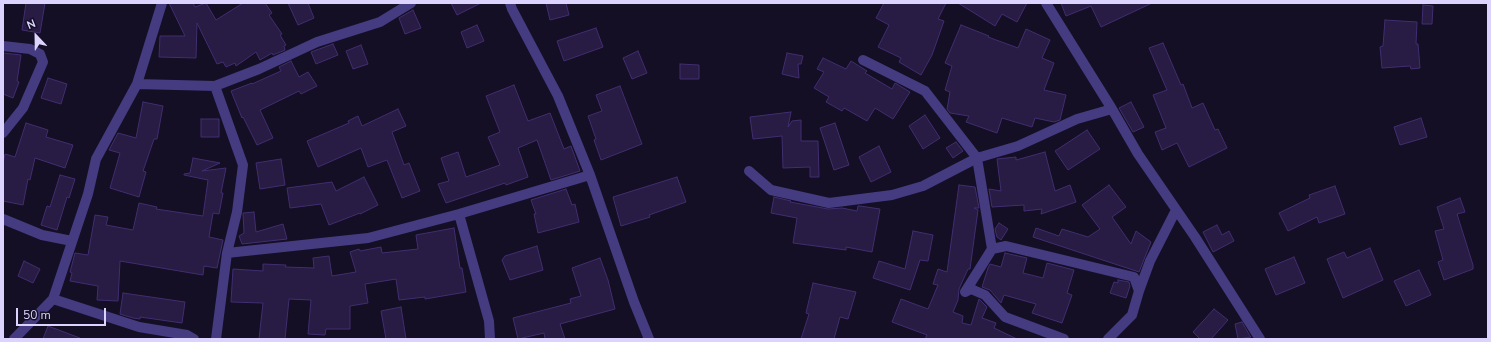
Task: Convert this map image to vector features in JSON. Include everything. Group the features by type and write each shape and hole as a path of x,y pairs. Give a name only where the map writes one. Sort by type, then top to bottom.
{"street":[{"path":"14,339 53,299 88,194 96,158 137,84 162,3"},
{"path":"137,84 215,86 259,69 317,42 380,22 411,3"},
{"path":"510,3 558,96 590,175 634,302 649,339"},
{"path":"1046,3 1112,109 1138,154 1260,339"},
{"path":"3,46 30,49 40,54 43,62 23,108 3,133"},
{"path":"863,60 925,91 977,158 992,249 965,292 971,289 985,295 1005,317 1064,339"},
{"path":"215,86 243,164 237,212 227,253 216,339"},
{"path":"749,171 772,190 829,203 892,195 923,186 977,158 1018,146 1077,119 1112,109"},
{"path":"227,253 368,238 459,214 590,175"},
{"path":"1108,339 1132,315 1138,291 1150,261 1176,210"},
{"path":"459,214 489,321 490,339"},
{"path":"3,219 42,235 72,240"},
{"path":"992,249 1006,246 1134,277 1138,291"},
{"path":"53,299 138,327 187,335 194,339"}],"building":[{"path":"26,3 45,3 40,33 22,30"},
{"path":"169,3 193,3 195,7 206,3 216,20 243,3 265,3 272,13 269,15 282,34 280,35 286,45 284,46 285,50 273,55 272,53 260,60 256,52 236,66 235,63 226,67 223,62 217,64 197,23 196,58 159,57 160,36 185,36"},
{"path":"288,3 308,3 314,18 298,25"},
{"path":"451,3 481,3 457,15"},
{"path":"546,3 566,3 569,15 550,20"},
{"path":"884,3 946,3 938,19 944,21 932,55 921,75 899,62 901,58 878,47 889,25 876,18"},
{"path":"958,3 1027,3 1017,22 1002,14 995,26"},
{"path":"1061,3 1152,3 1101,27 1091,6 1066,16"},
{"path":"1423,5 1433,6 1432,24 1422,24"},
{"path":"413,10 421,28 405,34 399,18"},
{"path":"1385,20 1417,22 1416,44 1418,44 1420,68 1411,69 1410,66 1382,68 1380,47 1383,46"},
{"path":"477,25 484,41 467,48 461,32"},
{"path":"961,25 1018,48 1026,29 1050,40 1042,58 1054,63 1044,90 1066,95 1060,120 1054,122 1035,118 1032,127 1002,118 997,133 966,122 969,116 950,113 947,109 950,92 945,90 952,66 945,63"},
{"path":"596,28 603,47 564,61 557,41"},
{"path":"1163,43 1181,85 1183,84 1192,108 1203,103 1215,130 1218,129 1227,148 1189,167 1177,143 1162,150 1155,132 1166,128 1153,95 1167,90 1149,48"},
{"path":"333,44 338,55 316,64 311,52"},
{"path":"361,45 368,64 353,69 346,51"},
{"path":"638,51 647,73 632,79 623,58"},
{"path":"3,53 21,55 17,81 19,82 13,98 3,94"},
{"path":"787,53 803,56 801,64 798,64 799,78 782,74"},
{"path":"823,58 846,69 851,61 867,71 865,73 892,89 895,83 910,92 893,119 875,108 867,121 844,108 842,111 826,102 829,97 814,88 824,72 817,69"},
{"path":"291,61 299,77 308,72 317,86 301,94 299,91 260,110 273,138 257,145 243,117 242,118 231,91 252,84 281,71 279,67"},
{"path":"680,64 699,65 699,79 680,79"},
{"path":"48,78 67,84 61,104 41,98"},
{"path":"514,85 528,121 550,113 564,149 571,146 580,171 551,180 537,140 518,148 528,177 506,185 505,183 446,203 438,184 449,181 441,158 458,152 466,177 500,165 488,137 500,132 486,96"},
{"path":"620,86 642,144 601,160 588,116 602,111 596,95"},
{"path":"143,102 163,106 157,139 154,139 143,171 146,172 139,197 110,188 120,153 109,150 118,133 136,138"},
{"path":"1131,102 1144,127 1133,132 1119,108"},
{"path":"398,109 406,126 392,132 404,165 409,163 420,191 402,198 387,160 368,167 361,148 318,167 307,141 349,123 348,121 358,116 362,126"},
{"path":"791,112 788,127 792,121 801,120 801,141 818,141 819,177 810,177 810,167 783,168 782,136 753,139 750,117"},
{"path":"925,115 940,138 923,149 909,126"},
{"path":"1421,118 1427,137 1400,145 1394,127"},
{"path":"201,119 219,119 219,137 201,137"},
{"path":"26,123 48,130 46,137 73,145 65,168 35,158 30,180 28,179 23,205 3,201 3,163 5,154 15,157"},
{"path":"835,123 849,165 834,170 820,128"},
{"path":"1087,130 1100,149 1068,170 1055,151"},
{"path":"956,142 963,151 953,158 946,148"},
{"path":"879,146 891,172 871,182 859,157"},
{"path":"1045,152 1055,191 1070,185 1076,202 1041,214 1042,209 1024,211 1024,205 992,207 989,189 1001,191 997,159 1016,157 1016,160"},
{"path":"193,158 220,163 202,171 226,168 219,214 213,213 209,237 223,240 217,268 204,266 203,275 120,261 118,301 97,300 98,286 70,281 72,273 70,272 75,253 88,255 95,215 108,217 106,225 133,230 139,203 157,207 156,209 203,216 208,180 184,175 190,173"},
{"path":"281,159 285,185 260,189 256,163"},
{"path":"60,175 75,179 69,198 67,197 57,230 41,225 47,206 50,207"},
{"path":"364,177 378,205 360,214 329,225 321,204 290,208 287,188 332,182 336,191"},
{"path":"677,177 686,202 649,215 650,217 621,226 613,197"},
{"path":"959,185 975,187 979,208 974,208 978,210 970,269 968,269 959,289 958,300 953,312 963,316 962,323 971,325 979,299 987,307 982,318 996,323 994,328 1017,339 925,339 927,335 892,322 901,299 928,309 938,285 933,284 938,269 947,272"},
{"path":"1109,185 1126,207 1112,217 1131,244 1136,231 1151,242 1139,272 1033,237 1036,228 1059,236 1062,229 1088,237 1100,229 1082,205"},
{"path":"1335,186 1345,214 1319,223 1317,217 1288,231 1279,213 1310,198 1309,195"},
{"path":"566,189 572,205 575,204 579,222 538,233 534,214 536,214 531,200"},
{"path":"774,197 791,201 790,202 828,209 842,208 857,211 858,206 860,206 880,209 872,252 846,247 846,250 793,243 797,218 771,213"},
{"path":"1460,198 1465,212 1457,214 1473,269 1444,280 1438,262 1443,260 1435,231 1444,229 1437,207"},
{"path":"254,212 256,232 283,224 287,239 242,244 239,236 244,233 243,213"},
{"path":"999,223 1008,229 1001,240 997,237 995,229"},
{"path":"1217,225 1222,235 1229,231 1234,241 1213,252 1203,232"},
{"path":"454,228 460,268 462,268 466,292 425,299 425,297 399,300 396,279 365,284 368,303 350,306 350,329 326,329 325,335 308,334 311,300 289,299 285,339 259,339 263,303 231,302 233,269 263,271 263,264 286,265 285,267 314,268 313,258 329,256 332,276 356,272 350,252 359,249 360,251 381,247 382,253 418,249 416,235"},
{"path":"913,231 933,235 928,261 920,260 910,290 873,278 879,261 905,269"},
{"path":"537,246 543,270 510,280 502,260 505,256"},
{"path":"1370,248 1383,280 1343,298 1327,259 1344,252 1347,258"},
{"path":"1005,253 1027,258 1023,273 1043,278 1047,263 1074,270 1067,293 1072,295 1062,323 1032,313 1036,304 1004,295 1001,303 990,290 982,287 990,264 1001,267"},
{"path":"1294,257 1305,283 1276,295 1265,269"},
{"path":"600,258 608,280 615,309 560,324 565,339 545,339 544,333 518,339 513,318 571,303 570,299 581,296 572,268"},
{"path":"24,261 40,269 33,283 18,276"},
{"path":"1419,270 1431,295 1406,306 1394,281"},
{"path":"1118,280 1129,282 1130,286 1126,298 1110,293 1114,282 1118,283"},
{"path":"813,283 856,292 848,319 840,317 834,339 801,339 809,314 806,313"},
{"path":"123,293 185,302 182,323 140,317 140,319 133,318 120,314"},
{"path":"401,307 406,339 386,339 381,311"},
{"path":"1214,309 1228,320 1211,339 1200,339 1193,332"},
{"path":"1242,322 1251,337 1238,339 1235,324"},
{"path":"48,326 80,338 80,339 43,339"}]}
